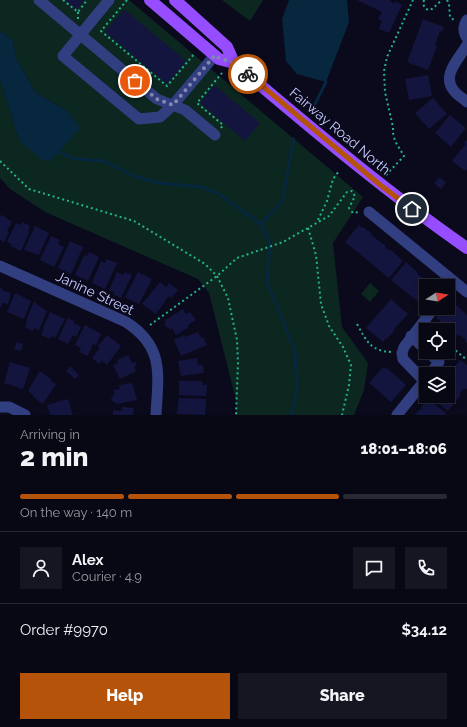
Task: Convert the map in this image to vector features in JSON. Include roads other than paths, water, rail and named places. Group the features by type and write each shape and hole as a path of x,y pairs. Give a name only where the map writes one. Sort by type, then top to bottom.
{"main road":[{"name":"Fairway Road North","path":"150,0 215,55 219,58 234,63 379,184 467,248"},
{"name":"Fairway Road North","path":"176,0 227,47 234,63"}],"street":[{"path":"39,0 157,99 185,110 215,135"},
{"path":"109,0 63,56 139,118 160,117 173,105 215,55"},
{"path":"467,20 464,28 464,34 467,38"},
{"path":"467,45 449,74 449,83 454,92 467,102"},
{"path":"368,212 443,279"},
{"name":"Janine Street","path":"0,266 126,322 138,330 149,343 157,364 156,415"},
{"path":"455,288 467,292"},
{"path":"419,372 403,359 402,353 411,336 428,315"},
{"path":"411,336 419,343"},
{"path":"435,367 439,362 436,359"},
{"path":"397,415 419,388"},
{"path":"0,407 9,407 26,415"}],"water":[{"path":"289,0 347,0 349,22 326,82 297,74 286,61 282,19"},
{"path":"0,31 13,41 16,58 36,93 67,111 80,128 51,161 42,160 19,140 0,80"}],"waterway":[{"path":"315,104 326,82"},
{"path":"261,224 282,202 294,139"},
{"path":"59,152 76,159 104,161 134,176 159,183 202,187 219,194 261,224 270,243 267,282 295,351 297,389 291,415"}]}
